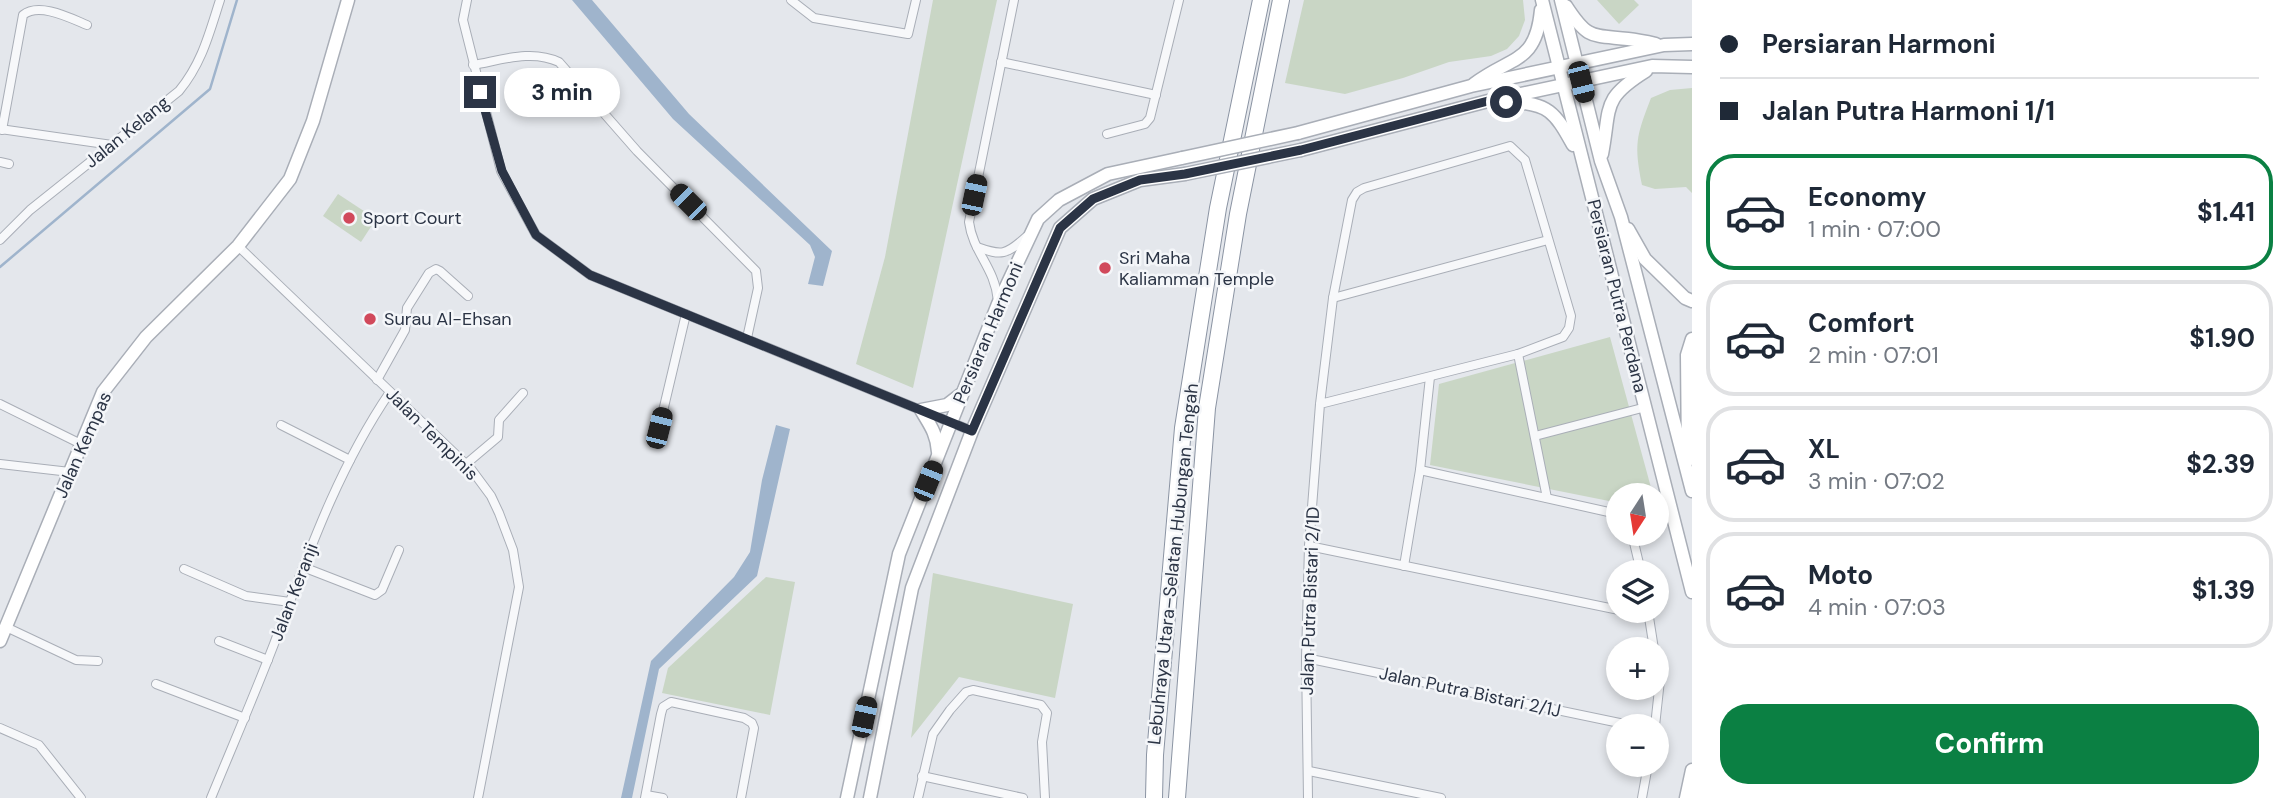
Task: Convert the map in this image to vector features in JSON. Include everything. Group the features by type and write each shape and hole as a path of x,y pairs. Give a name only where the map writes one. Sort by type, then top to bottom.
{"highway":[{"name":"Lebuhraya Utara–Selatan Hubungan Tengah","path":"1154,798 1155,755 1183,428 1218,208 1261,0"},
{"name":"Lebuhraya Utara–Selatan Hubungan Tengah","path":"1177,798 1207,408 1238,214 1281,0"}],"main road":[{"name":"Jalan Kempas","path":"0,642 103,392 146,337 238,246 290,179 313,121 348,0"},
{"name":"Persiaran Putra Perdana","path":"1542,0 1692,592"},
{"path":"1471,86 1492,70 1526,54 1538,31 1542,0"},
{"name":"Persiaran Putra Perdana","path":"1562,0 1601,161 1621,217 1692,491"},
{"path":"1562,0 1576,22 1600,38 1664,45 1692,44"},
{"name":"Persiaran Harmoni","path":"846,798 899,554 998,304 1038,219 1059,200 1108,174 1298,133 1471,86 1664,45"},
{"name":"Persiaran Harmoni","path":"870,798 912,588 972,431 1060,228 1093,199 1140,180 1185,174 1301,150 1488,101 1652,66"},
{"path":"1601,161 1608,106 1626,83 1652,66 1692,67"},
{"path":"1488,101 1536,103 1548,108 1558,119 1583,163"},
{"path":"1621,217 1645,259 1685,298 1692,301"},
{"path":"1688,476 1687,355 1692,339"},
{"path":"938,456 937,437 920,410 947,405 961,395"},
{"path":"1686,798 1692,769"}],"street":[{"name":"Jalan Kelang","path":"0,240 30,210 178,91 193,73 204,51 220,0"},
{"path":"467,0 463,20 502,171 536,235 590,275 972,431"},
{"path":"791,0 814,18 908,34 916,0"},
{"path":"998,304 993,274 971,237 969,222 1014,0"},
{"path":"1107,134 1145,124 1150,118 1180,0"},
{"path":"87,25 39,10 28,11 23,15 1,129 112,145"},
{"path":"473,65 527,55 545,55 559,62 637,151 755,271 758,288 747,338"},
{"path":"1001,62 1156,95"},
{"name":"Jalan Putra Bistari 2/1D","path":"1308,798 1306,658 1309,546 1333,298 1352,200 1357,192 1510,146 1525,160 1548,240"},
{"name":"Persiaran Harmoni","path":"976,247 1003,254 1014,249 1032,232"},
{"path":"1321,404 1518,354 1563,337 1569,328 1571,316 1548,240 1333,298"},
{"name":"Jalan Tempinis","path":"238,246 466,464 491,496 499,513 513,550 519,587 478,798"},
{"path":"377,380 405,330 407,308 429,273 436,269 440,271 468,296"},
{"path":"659,428 687,314"},
{"path":"1518,354 1547,498"},
{"path":"1404,566 1420,470 1430,377"},
{"name":"Jalan Keranji","path":"211,798 268,660 324,512 370,422 390,392"},
{"path":"466,464 498,438 499,420 523,393"},
{"path":"0,404 81,444"},
{"path":"1535,436 1646,407"},
{"path":"281,425 350,460"},
{"path":"0,464 70,471"},
{"path":"1420,470 1606,513"},
{"path":"1309,546 1606,607"},
{"path":"303,567 375,595 382,590 399,550"},
{"path":"184,569 246,596 290,602"},
{"path":"6,627 76,660 98,661"},
{"path":"219,641 268,660"},
{"name":"Jalan Putra Bistari 2/1J","path":"1306,658 1606,720"},
{"path":"156,684 245,718"},
{"path":"918,798 933,734 961,696 973,690 1041,705 1047,713 1044,732 1045,798"},
{"path":"663,798 646,796 661,714 663,707 671,702 744,718 752,723 754,728 741,798"},
{"path":"0,728 39,745 81,798"},
{"path":"1309,771 1441,798"},
{"path":"922,776 1023,798"},
{"path":"1642,798 1646,777"}],"green space":[{"path":"933,0 997,0 913,388 856,364 885,257"},
{"path":"1304,0 1523,0 1525,20 1519,36 1507,49 1491,56 1449,62 1345,94 1285,83"},
{"path":"1597,0 1634,0 1639,5 1619,24"},
{"path":"1692,88 1692,193 1686,187 1655,189 1642,185 1638,141 1651,98 1670,90"},
{"name":"Sport Court","path":"338,194 376,219 361,242 323,216"},
{"path":"1610,337 1650,483 1606,483 1606,500 1430,465 1439,384"},
{"path":"933,573 1073,604 1055,698 959,677 911,738"},
{"path":"766,577 795,582 770,715 662,693 668,668"}],"water":[{"path":"572,0 592,0 689,114 832,251 823,286 808,284 815,257 810,245 673,119"},
{"path":"776,425 790,429 757,576 659,669 632,798 621,798 651,661 734,577 750,552 762,480"}],"waterway":[{"path":"0,267 210,89 237,0"}],"place":[{"name":"Sport Court","path":"349,218"},
{"name":"Sri Maha Kaliamman Temple","path":"1105,268"},
{"name":"Surau Al-Ehsan","path":"370,319"}],"route":[{"path":"480,92 502,171 536,235 590,275 972,431 1060,228 1093,199 1140,180 1185,174 1301,150 1488,101 1506,102"}]}
